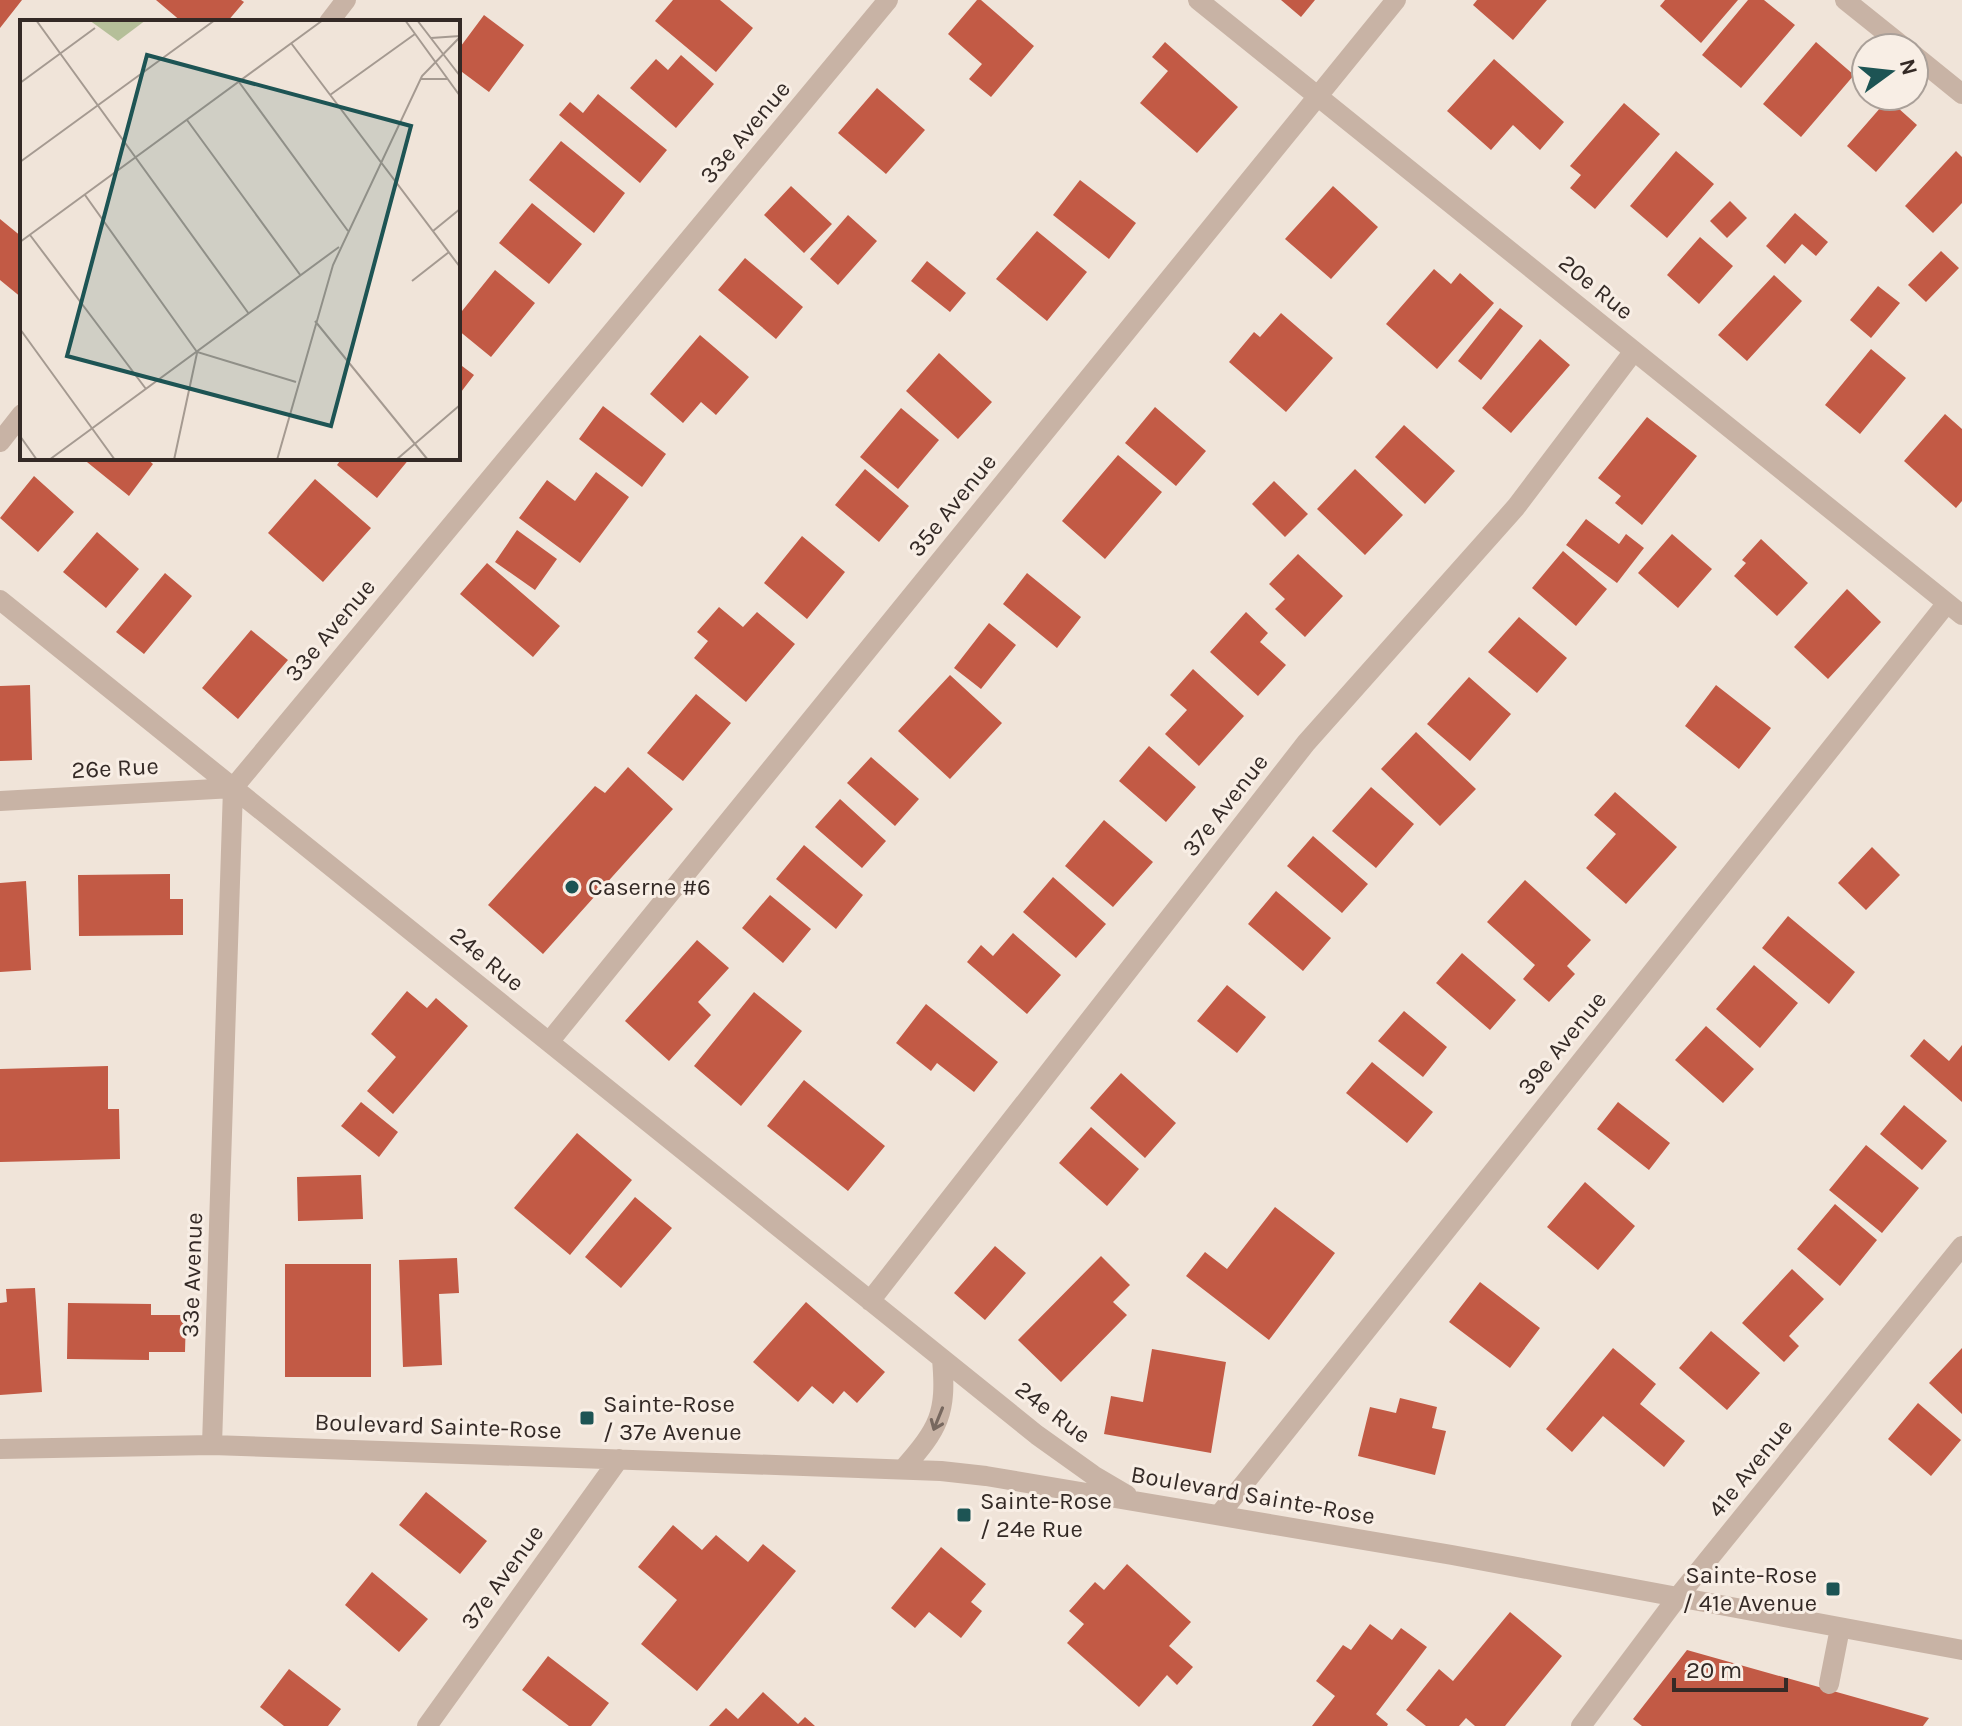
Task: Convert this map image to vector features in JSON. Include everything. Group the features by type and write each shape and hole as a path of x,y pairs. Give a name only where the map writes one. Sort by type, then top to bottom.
{"street":[{"path":"331,20 346,0"},
{"name":"33e Avenue","path":"212,1445 233,788 888,0"},
{"name":"20e Rue","path":"1198,0 1954,609"},
{"name":"35e Avenue","path":"549,1042 1396,0"},
{"path":"1845,0 1885,32"},
{"path":"1930,68 1962,94"},
{"name":"37e Avenue","path":"870,1301 1306,743 1516,507 1634,351"},
{"path":"0,442 20,417"},
{"name":"24e Rue","path":"0,600 1037,1435 1093,1475 1137,1501"},
{"name":"39e Avenue","path":"1219,1515 1954,609"},
{"name":"26e Rue","path":"0,801 233,788"},
{"name":"41e Avenue","path":"1581,1726 1677,1598 1962,1246"},
{"path":"903,1469 928,1441 942,1413 945,1391 942,1359"},
{"name":"Boulevard Sainte-Rose","path":"0,1449 212,1445 903,1469 986,1476 1452,1555 1962,1650"},
{"name":"37e Avenue","path":"427,1726 619,1459"},
{"path":"1829,1684 1840,1628"}],"building":[{"path":"0,0 22,0 0,28"},
{"path":"156,0 244,2 229,20 180,20"},
{"path":"673,0 720,0 753,28 716,72 655,21"},
{"path":"977,0 981,0 1034,46 991,97 969,79 982,64 948,34"},
{"path":"1281,0 1315,0 1301,17"},
{"path":"1477,0 1547,0 1513,40 1473,5"},
{"path":"1665,0 1738,0 1701,43 1660,6"},
{"path":"1748,0 1764,0 1795,25 1741,88 1702,55"},
{"path":"484,15 524,45 489,92 460,70 460,47"},
{"path":"1165,42 1238,107 1197,153 1140,103 1168,71 1152,57"},
{"path":"1816,42 1850,72 1850,80 1801,137 1763,104"},
{"path":"681,55 714,84 676,128 630,88 656,59 668,70"},
{"path":"1494,59 1564,122 1540,150 1513,125 1491,150 1447,111"},
{"path":"877,88 925,130 886,174 838,133"},
{"path":"598,94 667,150 640,183 559,115 570,102 583,113"},
{"path":"1624,103 1660,134 1595,209 1570,188 1581,175 1570,166"},
{"path":"1877,112 1902,112 1917,125 1876,172 1847,146"},
{"path":"561,141 625,193 594,233 529,180"},
{"path":"1676,151 1714,184 1667,238 1630,206"},
{"path":"1956,151 1962,157 1962,203 1933,233 1905,206"},
{"path":"1080,180 1136,223 1109,259 1053,215"},
{"path":"791,186 832,224 804,253 764,215"},
{"path":"1333,186 1378,227 1331,279 1285,239"},
{"path":"1730,201 1747,218 1727,238 1710,221"},
{"path":"532,203 582,244 549,284 499,243"},
{"path":"1795,213 1828,242 1816,256 1802,244 1785,264 1766,246"},
{"path":"848,215 877,241 838,285 810,259"},
{"path":"0,219 20,235 20,296 0,280"},
{"path":"1037,231 1087,272 1047,321 996,279"},
{"path":"1700,237 1733,266 1699,304 1667,275"},
{"path":"1941,251 1959,268 1926,302 1908,285"},
{"path":"745,258 803,307 776,339 718,290"},
{"path":"927,261 966,293 950,312 911,281"},
{"path":"1434,269 1451,284 1460,273 1494,303 1437,369 1386,324"},
{"path":"495,270 535,303 491,357 460,332 460,314"},
{"path":"1774,275 1802,301 1747,361 1718,335"},
{"path":"1878,286 1900,303 1871,338 1850,320"},
{"path":"1500,308 1523,326 1481,380 1458,361"},
{"path":"1281,313 1333,358 1286,412 1229,362 1254,332 1260,337"},
{"path":"700,335 749,377 716,415 701,402 683,423 650,394"},
{"path":"1540,339 1570,365 1511,433 1482,408"},
{"path":"1871,349 1906,378 1860,434 1825,405"},
{"path":"939,353 992,402 958,439 906,391"},
{"path":"460,364 474,375 460,393"},
{"path":"603,406 666,454 642,487 579,439"},
{"path":"1155,407 1206,451 1176,486 1125,443"},
{"path":"901,408 939,440 898,489 860,457"},
{"path":"1945,414 1962,429 1962,501 1956,508 1904,461"},
{"path":"1647,417 1697,456 1642,525 1615,503 1621,496 1598,478"},
{"path":"1404,425 1455,471 1425,504 1375,457"},
{"path":"1118,455 1162,492 1105,559 1062,521"},
{"path":"84,460 148,460 153,464 129,496"},
{"path":"341,460 408,460 377,498 337,465"},
{"path":"865,469 909,506 879,542 835,505"},
{"path":"1355,469 1403,515 1365,555 1317,509"},
{"path":"596,472 629,497 580,563 519,518 547,480 575,501"},
{"path":"34,476 74,512 38,552 0,518"},
{"path":"315,479 371,528 323,582 268,533"},
{"path":"1274,481 1308,514 1285,537 1252,504"},
{"path":"1586,519 1619,544 1626,534 1644,548 1617,583 1566,545"},
{"path":"517,530 557,559 535,590 495,562"},
{"path":"97,532 139,569 106,608 63,572"},
{"path":"1672,534 1712,569 1678,608 1638,573"},
{"path":"802,536 845,572 807,619 764,583"},
{"path":"1761,539 1808,583 1777,616 1734,576 1746,563 1742,560"},
{"path":"1563,551 1607,589 1576,626 1532,588"},
{"path":"1298,554 1343,596 1305,637 1275,609 1285,599 1269,584"},
{"path":"487,563 560,626 533,657 460,594"},
{"path":"165,573 192,596 144,654 116,632"},
{"path":"1027,573 1081,617 1057,648 1003,604"},
{"path":"1847,589 1881,622 1828,679 1794,647"},
{"path":"719,607 743,627 757,612 795,644 746,702 694,658 708,641 697,632"},
{"path":"1246,612 1268,633 1260,642 1286,665 1258,696 1210,652"},
{"path":"1519,617 1567,658 1537,693 1488,652"},
{"path":"989,623 1016,645 981,689 954,668"},
{"path":"251,630 288,660 238,719 202,688"},
{"path":"1193,669 1244,716 1199,766 1165,734 1187,710 1170,695"},
{"path":"950,675 1002,723 950,779 898,731"},
{"path":"1469,677 1511,714 1470,761 1427,724"},
{"path":"30,685 32,760 0,761 0,686"},
{"path":"1716,685 1771,728 1739,769 1685,726"},
{"path":"696,694 731,723 683,781 647,753"},
{"path":"1416,732 1476,789 1440,826 1381,769"},
{"path":"1149,746 1196,787 1166,822 1119,781"},
{"path":"871,757 919,799 895,826 847,783"},
{"path":"628,767 673,809 543,954 488,905 595,786 605,793"},
{"path":"1371,787 1414,824 1376,868 1332,831"},
{"path":"1615,792 1677,847 1626,904 1586,868 1616,834 1594,815"},
{"path":"840,799 886,841 862,868 815,827"},
{"path":"1104,820 1153,862 1113,907 1065,866"},
{"path":"1313,836 1368,884 1342,913 1287,866"},
{"path":"804,845 863,895 836,929 776,879"},
{"path":"1872,847 1900,875 1866,910 1838,883"},
{"path":"170,874 170,899 183,899 183,935 79,936 78,875"},
{"path":"1053,877 1106,924 1076,958 1023,912"},
{"path":"1525,880 1591,940 1567,966 1575,974 1549,1002 1523,979 1535,965 1487,922"},
{"path":"26,881 31,970 0,972 0,883"},
{"path":"1276,891 1331,938 1303,971 1248,924"},
{"path":"770,895 811,929 783,963 742,928"},
{"path":"1788,916 1855,972 1829,1004 1762,948"},
{"path":"1013,933 1061,975 1027,1014 967,962 981,945 993,956"},
{"path":"697,940 729,968 698,1002 711,1015 669,1061 625,1021"},
{"path":"1462,953 1516,1000 1490,1030 1436,983"},
{"path":"1754,965 1798,1003 1760,1048 1716,1009"},
{"path":"1227,985 1266,1017 1237,1053 1197,1021"},
{"path":"407,991 427,1008 436,998 468,1026 393,1114 367,1091 396,1057 371,1034"},
{"path":"754,992 802,1031 741,1106 694,1066"},
{"path":"926,1004 998,1062 974,1092 937,1063 931,1071 896,1043"},
{"path":"1404,1011 1447,1047 1423,1077 1378,1041"},
{"path":"1706,1026 1754,1069 1723,1103 1675,1060"},
{"path":"1924,1039 1949,1061 1962,1045 1962,1102 1910,1056"},
{"path":"1372,1062 1433,1112 1407,1143 1346,1093"},
{"path":"108,1066 108,1109 119,1109 120,1159 0,1162 0,1069"},
{"path":"1121,1073 1176,1123 1145,1158 1090,1108"},
{"path":"804,1080 885,1146 848,1191 767,1126"},
{"path":"361,1102 398,1132 379,1157 341,1126"},
{"path":"1618,1102 1670,1143 1649,1170 1597,1129"},
{"path":"1904,1105 1947,1141 1922,1170 1880,1134"},
{"path":"1091,1127 1139,1169 1107,1206 1059,1163"},
{"path":"577,1133 632,1180 570,1255 514,1208"},
{"path":"1866,1145 1919,1188 1882,1233 1829,1190"},
{"path":"361,1175 363,1219 298,1221 297,1177"},
{"path":"1585,1182 1635,1226 1598,1270 1547,1227"},
{"path":"635,1197 672,1228 621,1288 585,1257"},
{"path":"1835,1204 1877,1240 1840,1286 1797,1249"},
{"path":"1275,1207 1335,1253 1269,1340 1186,1276 1205,1252 1227,1269"},
{"path":"995,1246 1026,1273 985,1320 954,1293"},
{"path":"1101,1256 1130,1285 1113,1302 1127,1315 1061,1382 1018,1340"},
{"path":"457,1258 459,1293 439,1294 442,1365 403,1367 399,1260"},
{"path":"285,1264 371,1264 371,1377 285,1377"},
{"path":"1792,1269 1824,1299 1789,1336 1799,1346 1784,1362 1742,1323"},
{"path":"1480,1282 1540,1328 1510,1368 1449,1322"},
{"path":"35,1288 42,1392 0,1395 0,1303 7,1302 6,1289"},
{"path":"806,1302 885,1372 857,1403 844,1391 833,1404 812,1386 798,1402 753,1362"},
{"path":"68,1303 151,1304 151,1315 186,1315 185,1352 149,1352 149,1360 67,1359"},
{"path":"1711,1331 1760,1373 1727,1410 1679,1368"},
{"path":"1613,1348 1656,1384 1640,1404 1685,1441 1664,1467 1603,1416 1572,1452 1546,1429"},
{"path":"1962,1348 1962,1414 1929,1383"},
{"path":"1152,1349 1226,1362 1211,1453 1104,1434 1111,1396 1143,1402"},
{"path":"1400,1398 1437,1407 1432,1428 1446,1431 1435,1475 1358,1456 1370,1407 1396,1413"},
{"path":"1918,1403 1961,1440 1931,1476 1888,1439"},
{"path":"426,1492 487,1541 460,1574 399,1525"},
{"path":"673,1525 702,1550 716,1535 748,1562 763,1544 796,1571 697,1691 641,1644 677,1600 638,1567"},
{"path":"941,1547 986,1584 971,1602 982,1611 961,1638 929,1612 915,1628 891,1608"},
{"path":"1127,1564 1191,1622 1169,1646 1193,1667 1177,1685 1167,1675 1139,1707 1067,1643 1084,1624 1069,1611 1095,1582 1104,1590"},
{"path":"372,1572 428,1619 399,1652 345,1605"},
{"path":"1510,1612 1562,1656 1505,1726 1475,1726 1466,1718 1459,1726 1426,1726 1406,1710 1439,1669 1453,1681"},
{"path":"1370,1624 1392,1640 1401,1628 1427,1647 1376,1714 1387,1726 1312,1726 1335,1696 1316,1681 1343,1645 1351,1650"},
{"path":"1687,1650 1929,1718 1923,1726 1642,1726 1633,1719"},
{"path":"548,1656 609,1703 591,1726 569,1726 522,1690"},
{"path":"289,1669 341,1709 328,1726 284,1726 260,1707"},
{"path":"763,1692 798,1724 805,1717 815,1726 709,1726 726,1708 738,1719"}],"place":[{"name":"Caserne #6","path":"572,887"},
{"name":"Sainte-Rose / 37e Avenue","path":"587,1418"},
{"name":"Sainte-Rose / 24e Rue","path":"964,1515"},
{"name":"Sainte-Rose / 41e Avenue","path":"1833,1589"}]}
